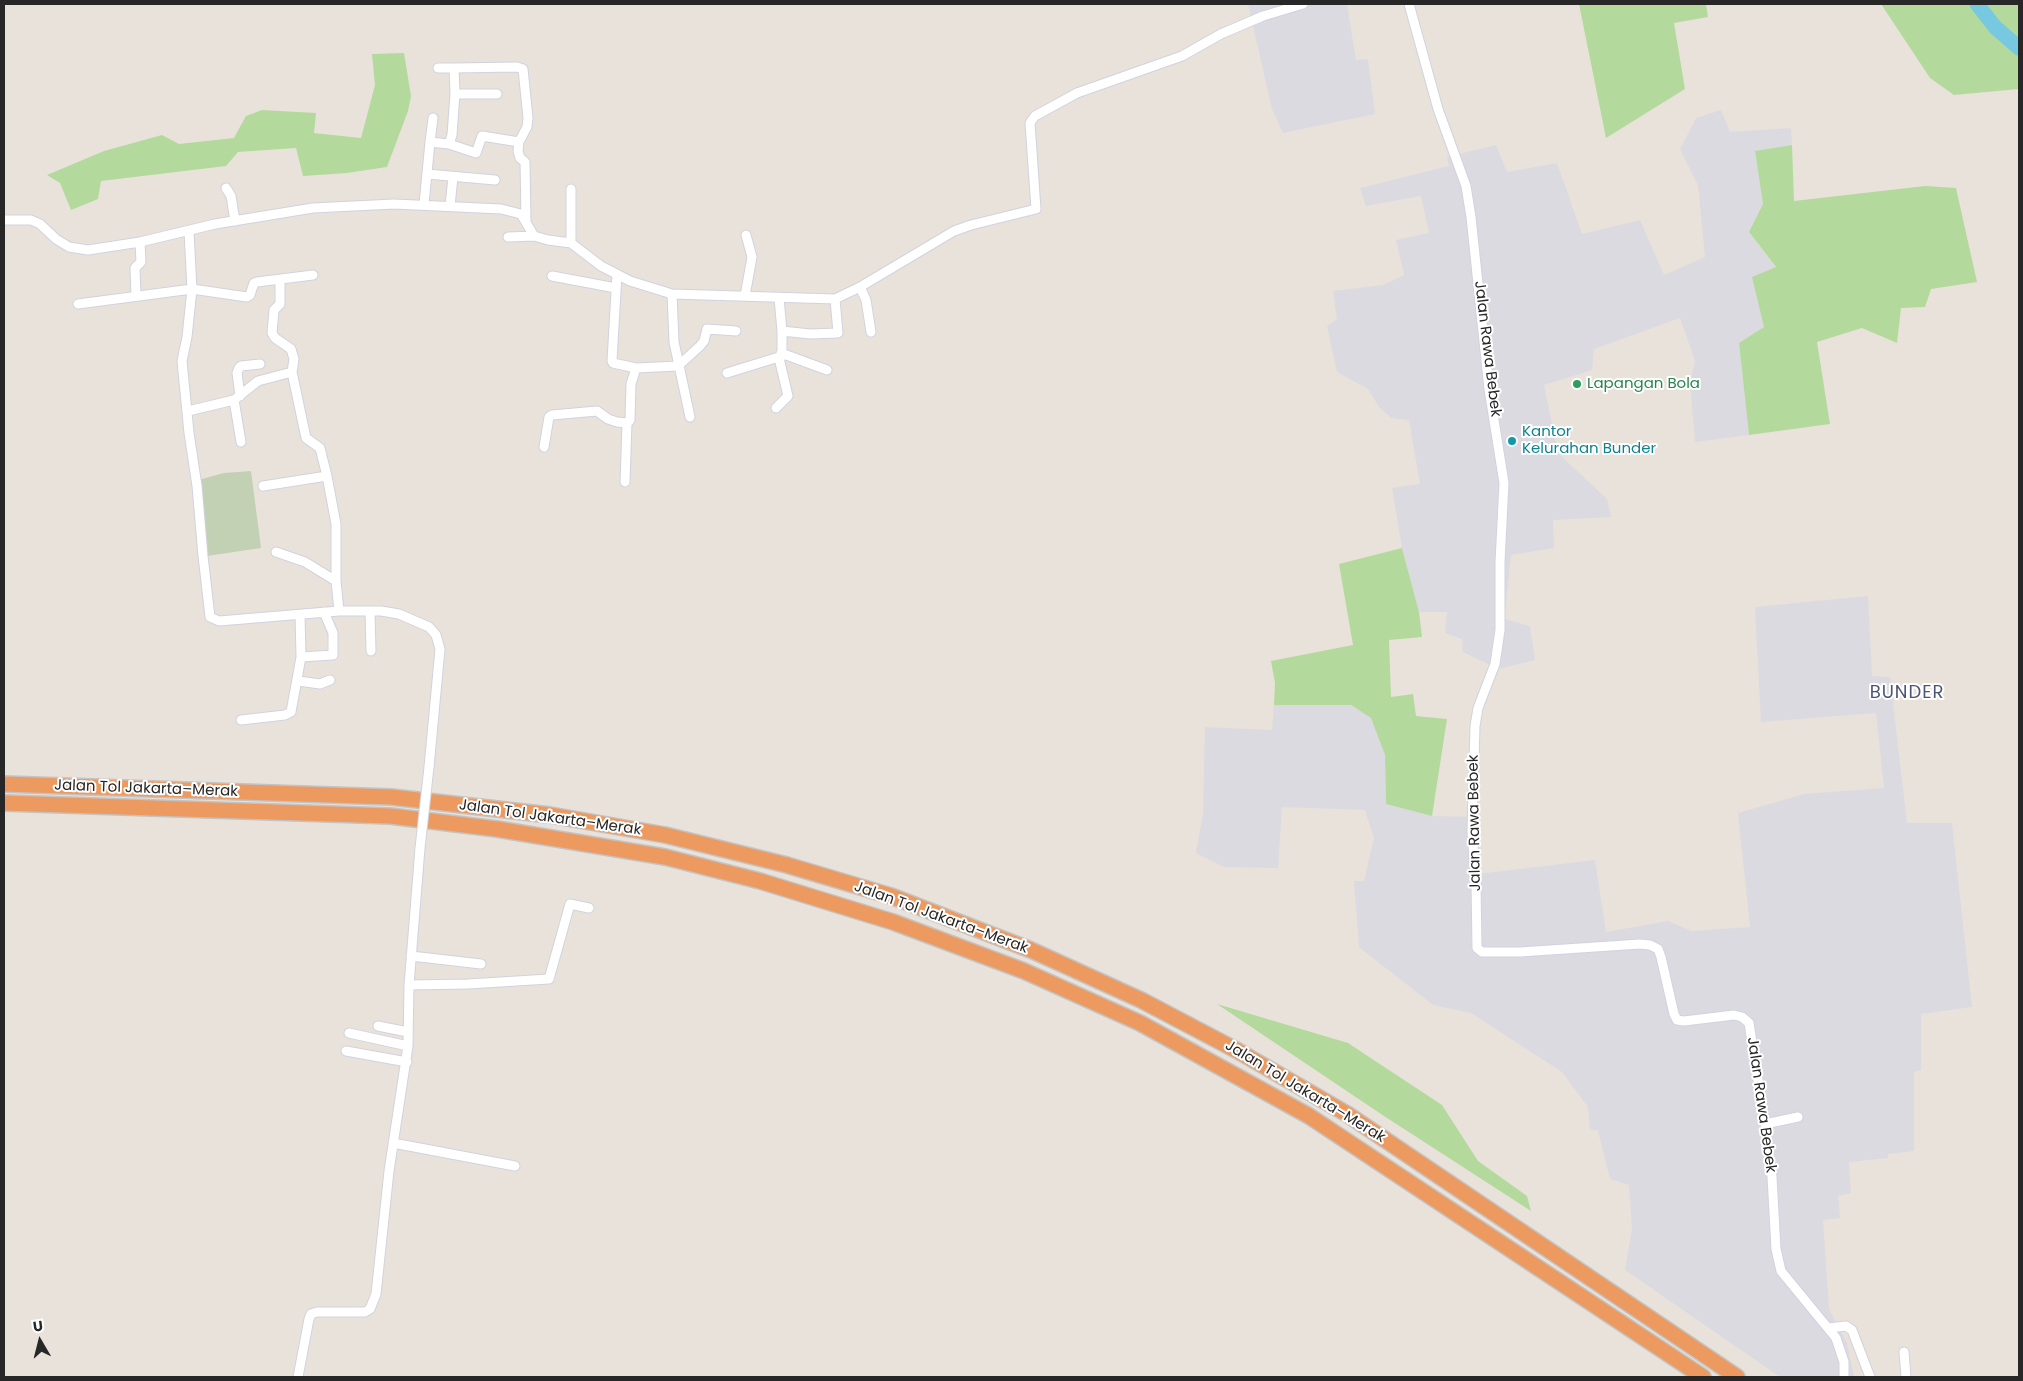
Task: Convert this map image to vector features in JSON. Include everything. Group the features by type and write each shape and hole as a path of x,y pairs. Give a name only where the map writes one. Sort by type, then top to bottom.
{"highway":[{"name":"Jalan Tol Jakarta–Merak","path":"4,784 391,797 550,815 665,835 787,865 891,896 1039,954 1141,1000 1238,1050 1347,1114 1737,1377"},
{"name":"Jalan Tol Jakarta–Merak","path":"4,803 390,816 497,829 665,857 760,881 893,922 1024,972 1140,1023 1309,1116 1703,1377"}],"street":[{"path":"508,237 534,236 571,243 601,266 642,286 672,294 835,299 860,287 954,231 971,224 1036,209 1030,123 1034,116 1077,93 1182,56 1221,34 1263,16 1303,4"},
{"name":"Jalan Rawa Bebek","path":"1409,4 1438,109 1466,186 1489,389 1504,484 1500,562 1500,630 1495,664 1478,708 1475,726 1472,832 1476,882 1477,948 1482,952 1520,952 1640,944 1650,945 1658,949 1677,1020 1684,1021 1734,1015 1742,1017 1749,1023 1772,1176 1776,1249 1781,1272 1836,1338 1844,1362 1844,1377"},
{"path":"438,68 517,67 523,69 528,118 527,127 519,142 518,151 520,158 525,162 526,221"},
{"path":"449,144 452,135 455,94 454,68"},
{"path":"455,94 497,94"},
{"path":"424,204 433,118"},
{"path":"430,142 449,144 476,152 482,136 519,142"},
{"path":"427,174 495,180"},
{"path":"450,206 453,177"},
{"path":"226,188 231,196 234,221"},
{"path":"571,189 571,243"},
{"path":"4,220 24,219 36,222 69,247 98,249 140,242 234,221 313,208 368,204 424,204 511,210 521,214 534,236"},
{"path":"189,231 192,289 187,337 182,361 210,617 214,620 219,620 339,611 370,611 399,614 429,627 436,635 440,649 411,956 407,1062 392,1143 376,1294 371,1306 365,1312 317,1312 311,1314 308,1319 298,1377"},
{"path":"745,296 752,257 746,235"},
{"path":"136,296 135,268 141,262 140,242"},
{"path":"617,274 613,363 636,368 678,366 700,346 708,328 736,331"},
{"path":"78,304 192,289 247,297 250,296 255,282 313,275"},
{"path":"552,276 616,288"},
{"path":"280,280 280,304 274,310 272,333 275,338 291,349 294,359 292,372 306,438 320,448 327,476 336,524 336,581 339,611"},
{"path":"860,287 866,300 871,332"},
{"path":"672,294 674,342 690,417"},
{"path":"776,408 788,396 780,355 782,331 779,298"},
{"path":"782,331 810,334 838,333 835,299"},
{"path":"727,373 780,355 827,370"},
{"path":"241,442 237,398 239,368 241,366 260,364"},
{"path":"625,482 627,423 630,420 631,384 636,368"},
{"path":"188,410 237,398 258,381 292,372"},
{"path":"544,447 549,417 552,415 597,411 608,419 627,423"},
{"path":"263,486 327,476"},
{"path":"276,552 305,562 336,581"},
{"path":"370,611 371,651"},
{"path":"301,657 332,655 333,633 324,612"},
{"path":"241,720 289,714 294,706 301,657 300,615"},
{"path":"298,681 320,684 330,680"},
{"path":"409,985 468,984 548,978 570,904 589,908"},
{"path":"411,956 481,964"},
{"path":"378,1026 408,1032"},
{"path":"350,1034 408,1046"},
{"path":"346,1051 407,1062"},
{"path":"1765,1124 1798,1117"},
{"path":"392,1143 515,1166"},
{"path":"1828,1328 1846,1326 1852,1330 1870,1377"},
{"path":"1904,1352 1906,1377"}],"shaded area":[{"path":"1248,4 1347,4 1356,60 1368,59 1375,114 1283,133 1272,109"},
{"path":"1721,110 1730,132 1791,128 1792,145 1755,151 1763,204 1749,232 1776,268 1765,327 1739,343 1749,435 1695,442 1690,382 1695,361 1680,318 1594,349 1592,370 1544,385 1558,453 1607,499 1611,517 1553,520 1554,548 1511,555 1504,619 1530,626 1535,660 1498,669 1463,652 1462,639 1445,633 1447,612 1419,612 1402,548 1392,488 1420,484 1409,420 1391,418 1379,407 1368,389 1337,372 1327,326 1337,319 1333,291 1383,285 1404,275 1396,240 1429,233 1421,196 1366,206 1360,188 1449,166 1447,157 1496,145 1507,172 1557,163 1582,234 1640,220 1664,275 1705,257 1698,185 1680,149 1696,118"},
{"path":"1868,596 1872,676 1890,677 1907,823 1952,823 1972,1007 1921,1014 1921,1070 1914,1072 1914,1151 1888,1154 1888,1158 1849,1162 1851,1193 1838,1196 1840,1218 1823,1220 1829,1309 1847,1343 1854,1377 1780,1377 1625,1270 1632,1228 1629,1185 1610,1179 1598,1131 1590,1129 1588,1107 1562,1072 1471,1013 1433,1005 1359,947 1354,881 1364,881 1374,838 1365,810 1282,807 1278,868 1224,867 1196,853 1203,814 1205,727 1272,730 1274,705 1351,705 1372,718 1385,755 1386,804 1432,816 1475,817 1478,874 1595,860 1606,932 1668,921 1692,931 1750,927 1738,813 1804,794 1884,788 1876,713 1761,722 1755,607"}],"green space":[{"path":"1579,4 1706,4 1708,17 1674,23 1685,89 1606,138"},
{"path":"1881,4 2019,4 2019,89 1954,95 1930,78"},
{"path":"404,53 411,96 408,111 387,167 347,173 303,176 296,148 238,152 226,166 101,181 98,199 71,210 60,183 47,175 104,151 162,135 179,144 234,138 246,116 262,110 316,113 314,133 361,138 375,85 372,54"},
{"path":"1792,145 1794,201 1925,186 1956,188 1977,282 1931,289 1925,307 1901,308 1897,343 1862,328 1817,342 1830,424 1749,435 1739,343 1764,327 1752,277 1776,267 1749,232 1763,204 1755,151"},
{"path":"251,471 261,548 207,556 198,480 224,473"},
{"path":"1402,548 1419,612 1422,637 1389,640 1391,697 1413,694 1416,716 1447,719 1432,816 1386,804 1385,755 1371,718 1351,705 1274,705 1275,683 1271,661 1353,645 1339,564"},
{"path":"1217,1004 1348,1043 1442,1105 1478,1161 1527,1196 1531,1211 1384,1116"}],"waterway":[{"path":"1977,4 1995,27 2019,48"}],"place":[{"name":"Lapangan Bola","path":"1577,384"},
{"name":"Kantor Kelurahan Bunder","path":"1512,441"}],"district":[{"name":"BUNDER","path":"1907,693"}]}
